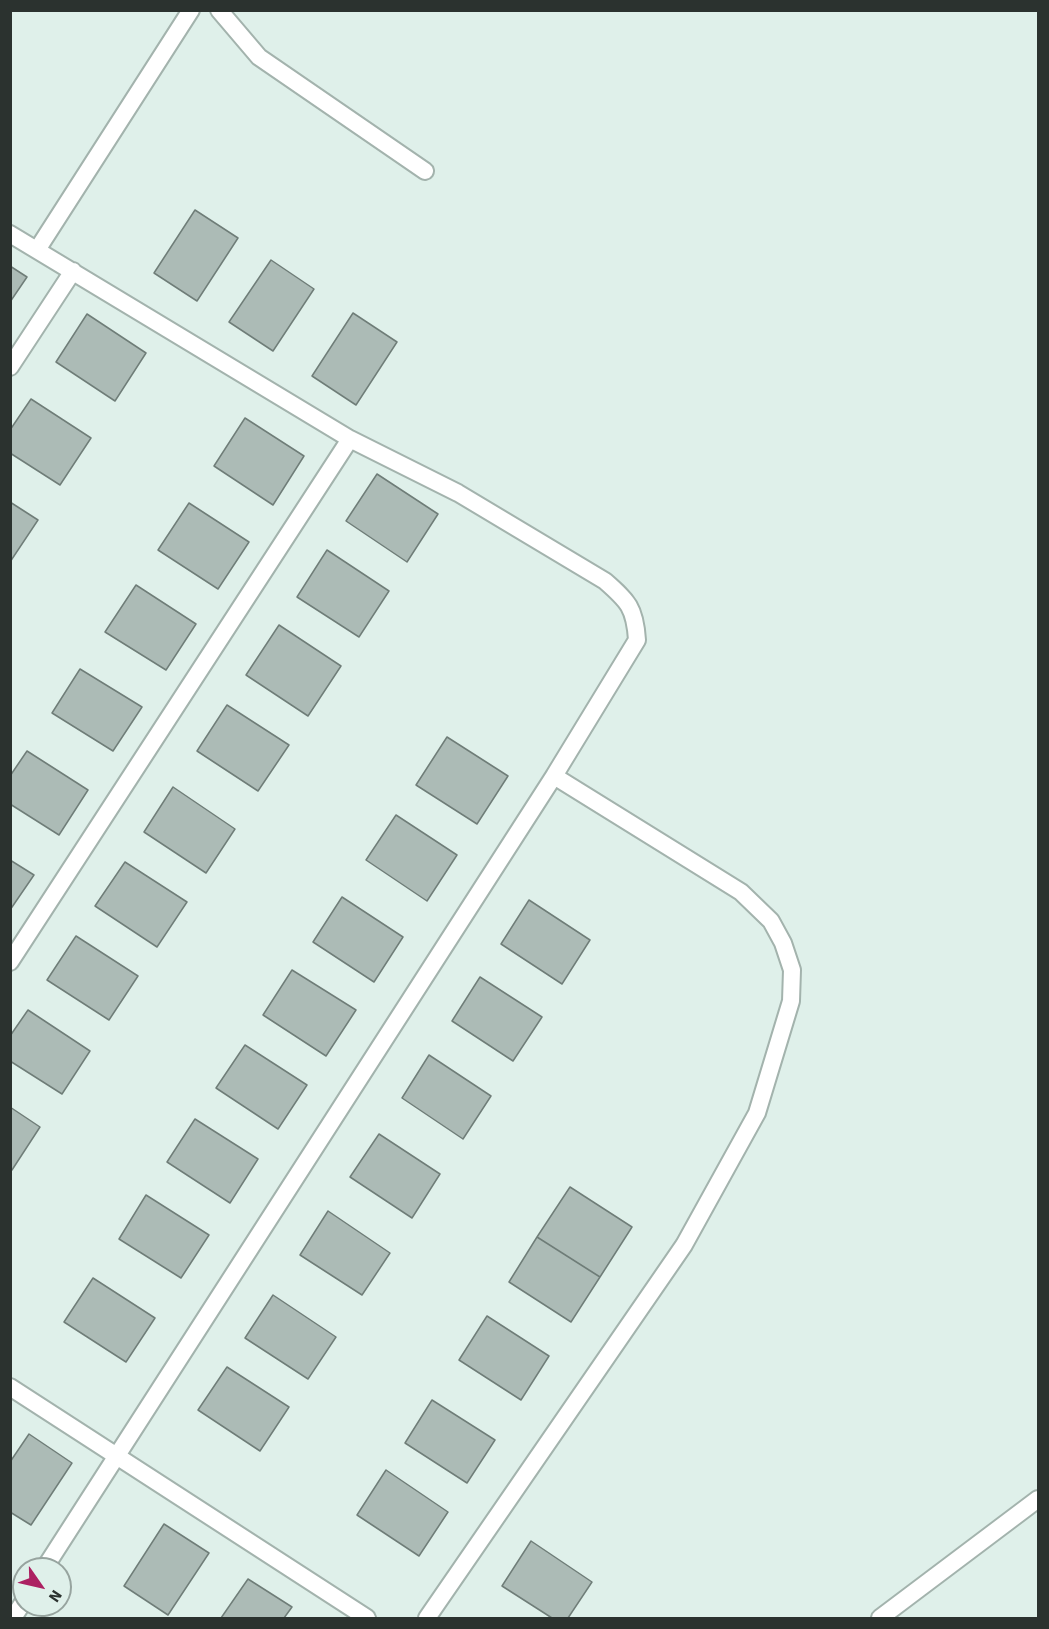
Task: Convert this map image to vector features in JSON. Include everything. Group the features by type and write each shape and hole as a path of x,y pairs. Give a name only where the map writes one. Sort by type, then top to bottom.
{"lane":[{"path":"37,250 191,10"},
{"path":"219,10 259,57 425,171"},
{"path":"10,234 350,439 458,493 605,581 625,599 636,620 637,640 554,776 52,1557"},
{"path":"10,367 73,272"},
{"path":"10,962 350,439"},
{"path":"427,1618 684,1245 758,1113 791,1000 792,969 783,943 771,921 741,892 554,776"},
{"path":"10,1387 366,1618"},
{"path":"880,1618 1038,1499"}],"building":[{"path":"195,210 238,238 197,301 154,273"},
{"path":"271,260 314,289 273,351 229,322"},
{"path":"10,266 27,277 10,302"},
{"path":"353,313 397,342 356,405 312,376"},
{"path":"87,314 146,353 115,401 56,362"},
{"path":"31,399 91,438 60,485 10,453 10,430"},
{"path":"245,418 304,456 273,505 214,466"},
{"path":"377,474 438,514 407,562 346,521"},
{"path":"10,502 38,520 10,562"},
{"path":"189,503 249,542 218,589 158,550"},
{"path":"327,550 389,591 359,637 297,597"},
{"path":"136,585 196,624 166,670 105,632"},
{"path":"279,625 341,666 308,716 246,675"},
{"path":"80,669 142,707 113,751 52,713"},
{"path":"227,705 289,745 258,791 197,751"},
{"path":"447,737 508,776 477,824 416,785"},
{"path":"27,751 88,790 59,835 10,804 10,776"},
{"path":"173,787 235,829 206,873 144,832"},
{"path":"396,815 457,855 427,901 366,860"},
{"path":"10,860 34,875 10,910"},
{"path":"125,862 187,902 157,947 95,906"},
{"path":"342,897 403,937 374,982 313,942"},
{"path":"529,900 590,940 562,984 501,944"},
{"path":"76,936 138,976 109,1020 47,980"},
{"path":"292,970 356,1010 326,1056 263,1015"},
{"path":"480,977 542,1017 513,1061 452,1021"},
{"path":"28,1010 90,1051 62,1094 10,1061 10,1036"},
{"path":"245,1045 307,1085 278,1129 216,1088"},
{"path":"429,1055 491,1096 463,1139 402,1098"},
{"path":"10,1107 40,1127 12,1170 10,1169"},
{"path":"195,1119 258,1159 230,1203 167,1162"},
{"path":"379,1134 440,1174 412,1218 350,1177"},
{"path":"570,1187 632,1227 600,1277 537,1237"},
{"path":"146,1195 209,1235 181,1278 119,1239"},
{"path":"328,1211 390,1253 362,1295 300,1255"},
{"path":"537,1237 600,1277 571,1322 509,1282"},
{"path":"93,1278 155,1318 126,1362 64,1322"},
{"path":"273,1295 336,1337 308,1379 245,1338"},
{"path":"487,1316 549,1356 521,1400 459,1360"},
{"path":"227,1367 289,1407 260,1451 198,1410"},
{"path":"432,1400 495,1440 467,1483 405,1443"},
{"path":"29,1434 72,1463 31,1525 10,1512 10,1462"},
{"path":"386,1470 448,1512 419,1556 357,1515"},
{"path":"164,1524 209,1553 168,1615 124,1586"},
{"path":"531,1541 592,1582 568,1618 552,1618 502,1586"},
{"path":"248,1579 292,1607 284,1618 221,1618"}]}
